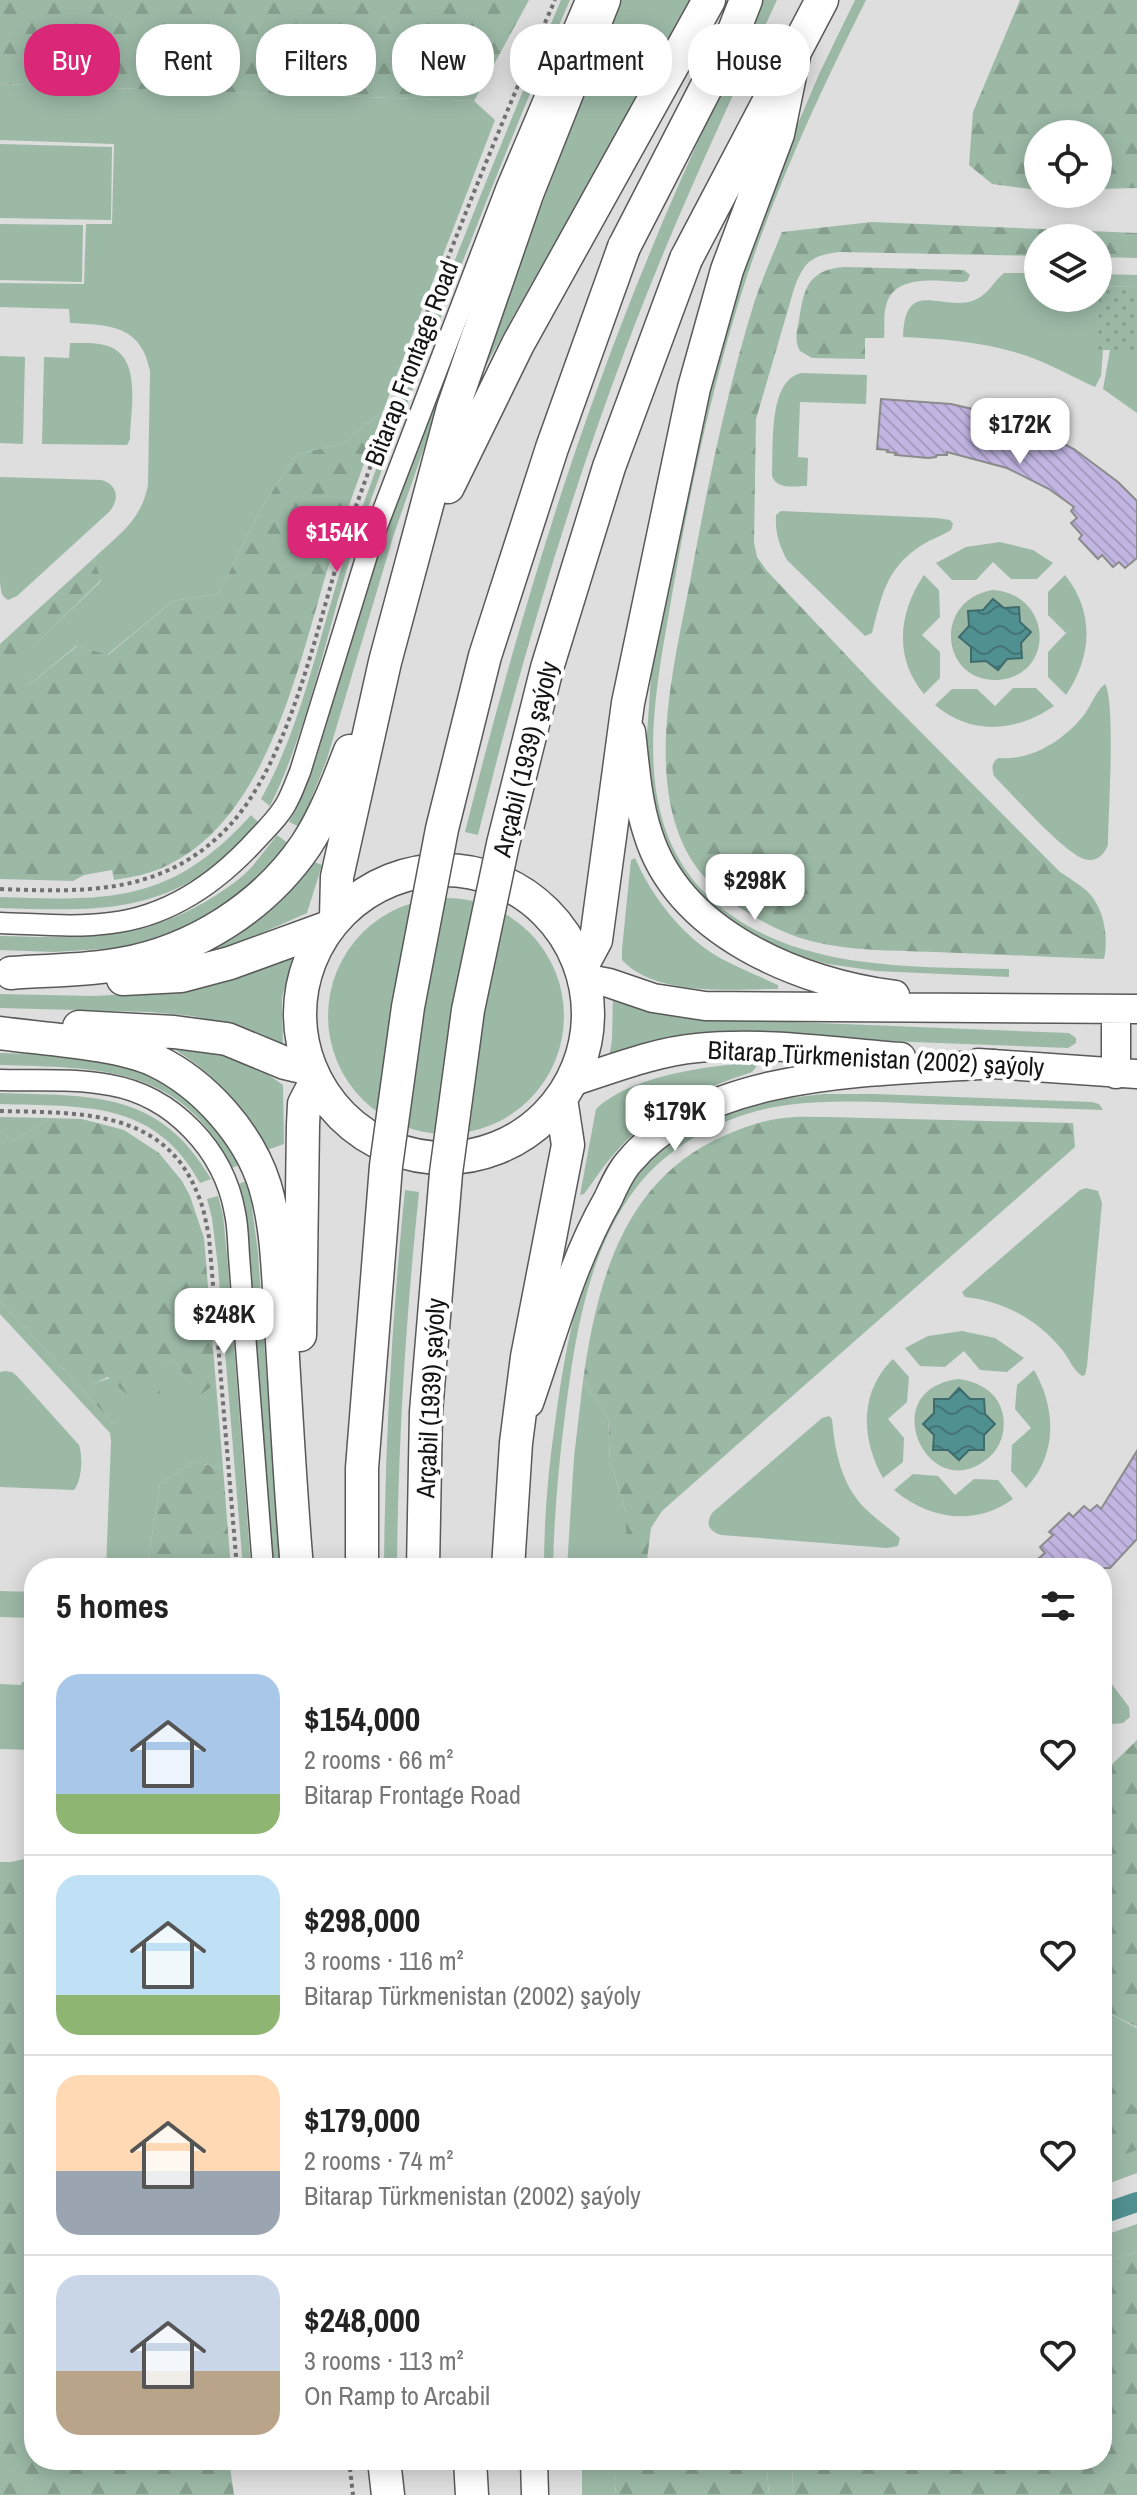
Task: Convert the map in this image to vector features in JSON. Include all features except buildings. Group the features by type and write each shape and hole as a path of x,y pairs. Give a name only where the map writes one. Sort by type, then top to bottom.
{"main road":[{"path":"6,972 117,979 181,976 230,963 332,922 375,887 422,871 473,872 519,890 557,924 582,973 588,1004 587,1031 582,1057 566,1090 532,1129 495,1150 454,1158 412,1155 374,1140 340,1115 313,1075 301,1033 301,995 310,959 332,922 337,877 385,662 453,408 527,194 604,0"},
{"path":"410,570 518,344 709,0"},
{"path":"362,1558 362,1468 386,1166 408,1007 442,829 485,656 552,448 624,247 730,41 746,0"},
{"name":"Arçabil (1939) şaýoly","path":"809,24 822,0"},
{"name":"Arçabil (1939) şaýoly","path":"423,1558 426,1412 446,1173 468,1010 503,844 547,668 609,467 686,259 771,96"},
{"path":"582,973 596,940 628,703 694,388 727,270 778,134 786,96"},
{"path":"6,972 119,965 164,954 201,938 249,904 275,881 306,845 334,791 385,662"},
{"path":"628,703 637,789 648,836 673,885 713,926 753,952 808,975 885,993 999,1008"},
{"name":"Bitarap Türkmenistan (2002) şaýoly","path":"582,973 653,998 705,1006 1127,1009"},
{"path":"1126,1074 1127,1009"},
{"path":"0,1030 119,1027 187,1033 227,1039 313,1075"},
{"path":"0,1030 114,1049 152,1059 182,1074 233,1124 254,1161 265,1185 275,1245 296,1558"},
{"name":"Bitarap Türkmenistan (2002) şaýoly","path":"566,1090 651,1057 695,1048 747,1045 1126,1074"},
{"path":"516,1443 579,1255 627,1164 651,1138 681,1117 729,1097 790,1082 995,1064"},
{"path":"296,1558 303,1125 304,1104 313,1075"},
{"path":"510,1558 516,1443 527,1357 568,1145 566,1090"},
{"path":"385,2470 388,2495"},
{"path":"405,2470 406,2495"},
{"path":"471,2470 472,2495"},
{"path":"483,2470 483,2495"}],"street":[{"name":"Bitarap Frontage Road","path":"0,923 111,923 172,906 236,863 288,801 300,772 371,542 506,189 586,0"},
{"path":"0,1080 88,1083 139,1092 170,1109 201,1137 226,1182 235,1212 262,1558"},
{"path":"534,2470 535,2495"}],"path":[{"path":"0,889 100,889 167,872 192,859 217,838 249,802 287,725 344,541 390,411 508,106 555,0"},
{"path":"0,1111 86,1114 127,1125 150,1135 164,1146 193,1183 209,1237 236,1558"},
{"path":"350,2470 353,2495"}],"green space":[{"path":"0,0 529,0 516,24 510,24 510,35 494,64 494,24 392,24 392,96 477,96 474,101 335,96 376,96 376,24 256,24 256,93 240,93 240,24 136,24 136,89 120,88 120,24 24,24 24,85 0,84"},
{"path":"561,0 570,0 560,24 551,24"},
{"path":"621,0 691,0 672,34 672,24 612,24"},
{"path":"763,0 777,0 766,24 752,24"},
{"path":"855,0 866,0 813,109 781,184 729,335 701,445 659,671 653,750 656,789 664,826 680,860 704,892 736,918 770,937 808,951 848,959 929,967 1009,969 1009,977 876,971 828,964 785,952 737,929 697,897 671,859 652,810 646,748 651,677 677,515 698,411 770,189"},
{"path":"1020,0 1137,0 1137,188 1112,189 1112,120 1024,120 1024,188 992,184 969,165 973,112"},
{"path":"0,84 24,85 24,96 120,96 120,88 136,89 136,96 240,96 240,93 256,93 256,96 474,101 495,120 383,411 342,444 297,454 262,507 218,594 173,601 107,655 76,646 30,684 16,663 101,581 94,558 128,526 145,497 148,485 150,371 139,344 122,330 70,323 69,309 0,307 0,283 84,284 86,224 112,224 114,144 0,140"},
{"path":"521,96 529,96 409,398 354,547 307,711 270,806 261,799 290,736 341,569 376,468"},
{"path":"584,96 637,96 480,376 492,333"},
{"path":"718,96 732,96 661,259 607,400 537,616 478,835 465,832 524,612 570,468 621,325"},
{"path":"0,144 112,147 111,220 0,218"},
{"path":"872,222 1024,228 1024,256 839,252 815,258 805,266 794,289 756,419 754,542 757,557 767,571 879,690 1060,872 1093,898 1104,923 1104,959 876,950 836,946 798,937 751,915 724,896 700,872 683,844 672,813 667,780 666,746 672,676 704,506 736,368 755,300 782,232"},
{"path":"0,224 83,225 82,282 0,280"},
{"path":"1112,232 1137,233 1137,258 1112,257"},
{"path":"844,267 964,270 970,275 963,282 918,281 898,288 890,295 886,306 884,338 865,338 865,359 812,358 800,351 797,339 806,290 822,272"},
{"path":"1004,273 1024,273 1024,312 1099,312 1099,350 1103,350 1101,376 1095,387 1027,356 997,347 903,337 905,318 911,307 919,302 964,303 985,294"},
{"path":"1112,274 1137,275 1137,287 1112,286"},
{"path":"1112,286 1137,287 1137,350 1098,350 1099,312 1112,312"},
{"path":"466,310 471,313 393,537 327,759 300,827 289,822 317,756 383,533"},
{"path":"70,343 108,346 119,352 126,362 132,386 130,439 127,445 42,444 44,357 69,358"},
{"path":"1110,350 1137,350 1137,413 1103,389"},
{"path":"0,356 25,357 23,444 0,443"},
{"path":"801,373 867,375 866,404 800,402 798,457 808,458 807,486 786,486 772,476 774,417 782,389 790,379"},
{"path":"383,411 334,551 291,692 256,774 233,810 205,840 172,863 151,872 114,880 112,870 84,875 73,881 0,879 0,644 94,558 101,580 17,663 30,684 77,646 108,655 173,601 218,594 262,507 297,454 342,444"},
{"path":"0,477 101,480 111,485 116,493 109,512 17,596 8,600 2,594 0,581"},
{"path":"781,511 937,518 950,520 953,524 951,530 922,545 900,563 887,583 872,633 865,636 787,560 776,527 776,515"},
{"path":"1000,542 1033,550 1053,563 1037,579 1011,579 993,562 976,580 952,580 936,563 966,547"},
{"path":"924,575 939,590 940,617 922,635 940,652 940,678 924,694 907,665 903,634 909,604"},
{"path":"1065,575 1081,604 1086,635 1081,665 1066,695 1048,677 1048,652 1066,633 1048,615 1048,592"},
{"path":"992,590 1012,595 1027,605 1036,619 1040,635 1038,651 1030,665 1017,675 998,680 979,677 965,669 955,656 951,640 953,624 960,609 973,597"},
{"path":"1105,684 1111,735 1108,845 1099,857 1088,860 1064,846 1038,822 994,776 993,766 998,758 1035,752 1067,733 1084,715"},
{"path":"1013,688 1036,688 1054,706 1025,721 994,727 964,722 935,705 952,689 977,689 995,706"},
{"path":"251,815 259,823 230,853 201,875 172,890 142,901 110,907 0,908 0,897 107,896 166,881 194,866"},
{"path":"277,835 289,844 256,883 190,928 134,947 54,952 0,950 0,936 105,934 155,924 180,915 211,899 240,878"},
{"path":"635,858 670,915 694,939 720,958 778,985 778,989 717,990 674,985 637,972 622,960 631,860"},
{"path":"310,860 322,865 307,913 215,950 212,945"},
{"path":"446,898 469,900 491,907 530,932 555,971 562,993 562,1039 555,1061 530,1100 491,1125 469,1132 446,1134 423,1132 401,1125 362,1100 337,1061 330,1039 328,1016 330,993 337,971 362,932 401,907 423,900"},
{"path":"295,949 282,998 283,1050 250,1032 192,1016 0,1008 0,994 94,996 149,993"},
{"path":"613,994 693,1018 1069,1033 1076,1038 1076,1043 1068,1048 732,1035 608,1065"},
{"path":"170,1047 214,1049 256,1066 283,1085 284,1144 267,1150 226,1091 200,1067"},
{"path":"0,1053 74,1055 151,1071 204,1110 241,1164 232,1168 212,1134 189,1109 163,1091 134,1079 104,1072 0,1065"},
{"path":"751,1063 757,1066 752,1072 695,1094 644,1125 614,1154 584,1194 580,1195 596,1109 628,1088 648,1081 713,1067"},
{"path":"0,1093 93,1098 146,1113 169,1128 191,1150 211,1179 200,1183 182,1156 161,1136 138,1122 88,1108 0,1104"},
{"path":"875,1094 1092,1102 1099,1104 1103,1110 857,1102 787,1105 724,1122 685,1143 667,1157 636,1188 619,1213 594,1270 578,1331 568,1393 558,1477 553,1558 544,1558 550,1459 575,1312 592,1259 625,1192 639,1172 682,1136 726,1114 799,1097"},
{"path":"0,1117 50,1118 14,1141 0,1131"},
{"path":"789,1117 1073,1123 1075,1147 662,1511 651,1528 647,1558 626,1558 626,1512 610,1461 608,1417 583,1381 597,1306 608,1271 640,1205 663,1178 691,1154 747,1127"},
{"path":"50,1118 82,1119 124,1130 159,1153 182,1181 204,1238 216,1384 200,1395 173,1360 154,1368 160,1393 136,1403 108,1377 89,1386 121,1419 114,1424 0,1301 0,1131 14,1141"},
{"path":"246,1181 258,1253 279,1558 272,1558 250,1255 239,1184"},
{"path":"1086,1188 1098,1191 1102,1203 1087,1366 1082,1376 1053,1340 1032,1321 1007,1308 965,1297 962,1292"},
{"path":"405,1190 419,1192 404,1380 397,1558 384,1558 390,1379"},
{"path":"218,1196 223,1215 250,1558 242,1558 218,1267 207,1199"},
{"path":"0,1301 114,1424 120,1419 88,1386 173,1360 200,1394 216,1384 223,1468 193,1462 160,1484 149,1558 106,1558 110,1433 0,1314"},
{"path":"962,1331 995,1338 1024,1358 1007,1372 980,1370 964,1351 945,1367 920,1366 905,1348 928,1336"},
{"path":"893,1359 909,1377 907,1402 888,1419 904,1438 903,1462 883,1478 870,1448 867,1416 874,1386"},
{"path":"1034,1370 1047,1400 1050,1430 1044,1461 1026,1488 1011,1471 1012,1445 1031,1428 1015,1409 1017,1385"},
{"path":"0,1372 17,1376 79,1445 81,1468 74,1490 0,1487"},
{"path":"959,1379 981,1386 993,1395 1001,1407 1004,1421 1001,1440 995,1450 987,1459 965,1470 946,1468 930,1457 919,1441 915,1421 919,1402 933,1387"},
{"path":"583,1381 608,1417 610,1461 626,1512 626,1558 568,1558"},
{"path":"829,1416 846,1482 860,1503 900,1538 898,1546 887,1548 721,1535 711,1529 709,1521 712,1513 822,1418"},
{"path":"193,1462 223,1468 230,1558 149,1558 160,1484"},
{"path":"913,1474 938,1476 955,1495 974,1479 998,1480 1013,1499 998,1508 967,1516 937,1513 922,1508 894,1490"},
{"path":"0,1591 24,1592 24,1618 0,1617"},
{"path":"22,1682 24,1750 0,1749 0,1684 21,1685"},
{"path":"1112,1684 1129,1707 1130,1717 1123,1723 1113,1724"},
{"path":"1137,1740 1137,2027 1112,2015 1112,1764"},
{"path":"24,1859 24,2470 230,2470 234,2495 0,2495 0,1862"},
{"path":"1112,2015 1137,2028 1137,2173 1112,2182"},
{"path":"1112,2087 1137,2109 1137,2150 1112,2159"},
{"path":"1137,2224 1137,2252 1112,2260 1112,2233"},
{"path":"1137,2252 1137,2495 793,2495 792,2470 1112,2470 1112,2260"},
{"path":"582,2470 614,2470 616,2495 582,2495"},
{"path":"614,2470 767,2470 769,2495 616,2495"},
{"path":"767,2470 792,2470 793,2495 769,2495"}],"water":[{"path":"993,599 1004,608 1019,607 1020,622 1031,632 1021,643 1022,658 1007,659 998,670 986,661 971,662 971,647 959,637 969,626 968,611 983,610"},
{"path":"959,1388 970,1399 984,1399 985,1414 995,1424 984,1435 984,1450 969,1450 959,1460 948,1450 933,1450 934,1435 923,1424 934,1413 934,1399 949,1399"}],"waterway":[{"path":"1112,2211 1137,2202"}]}
